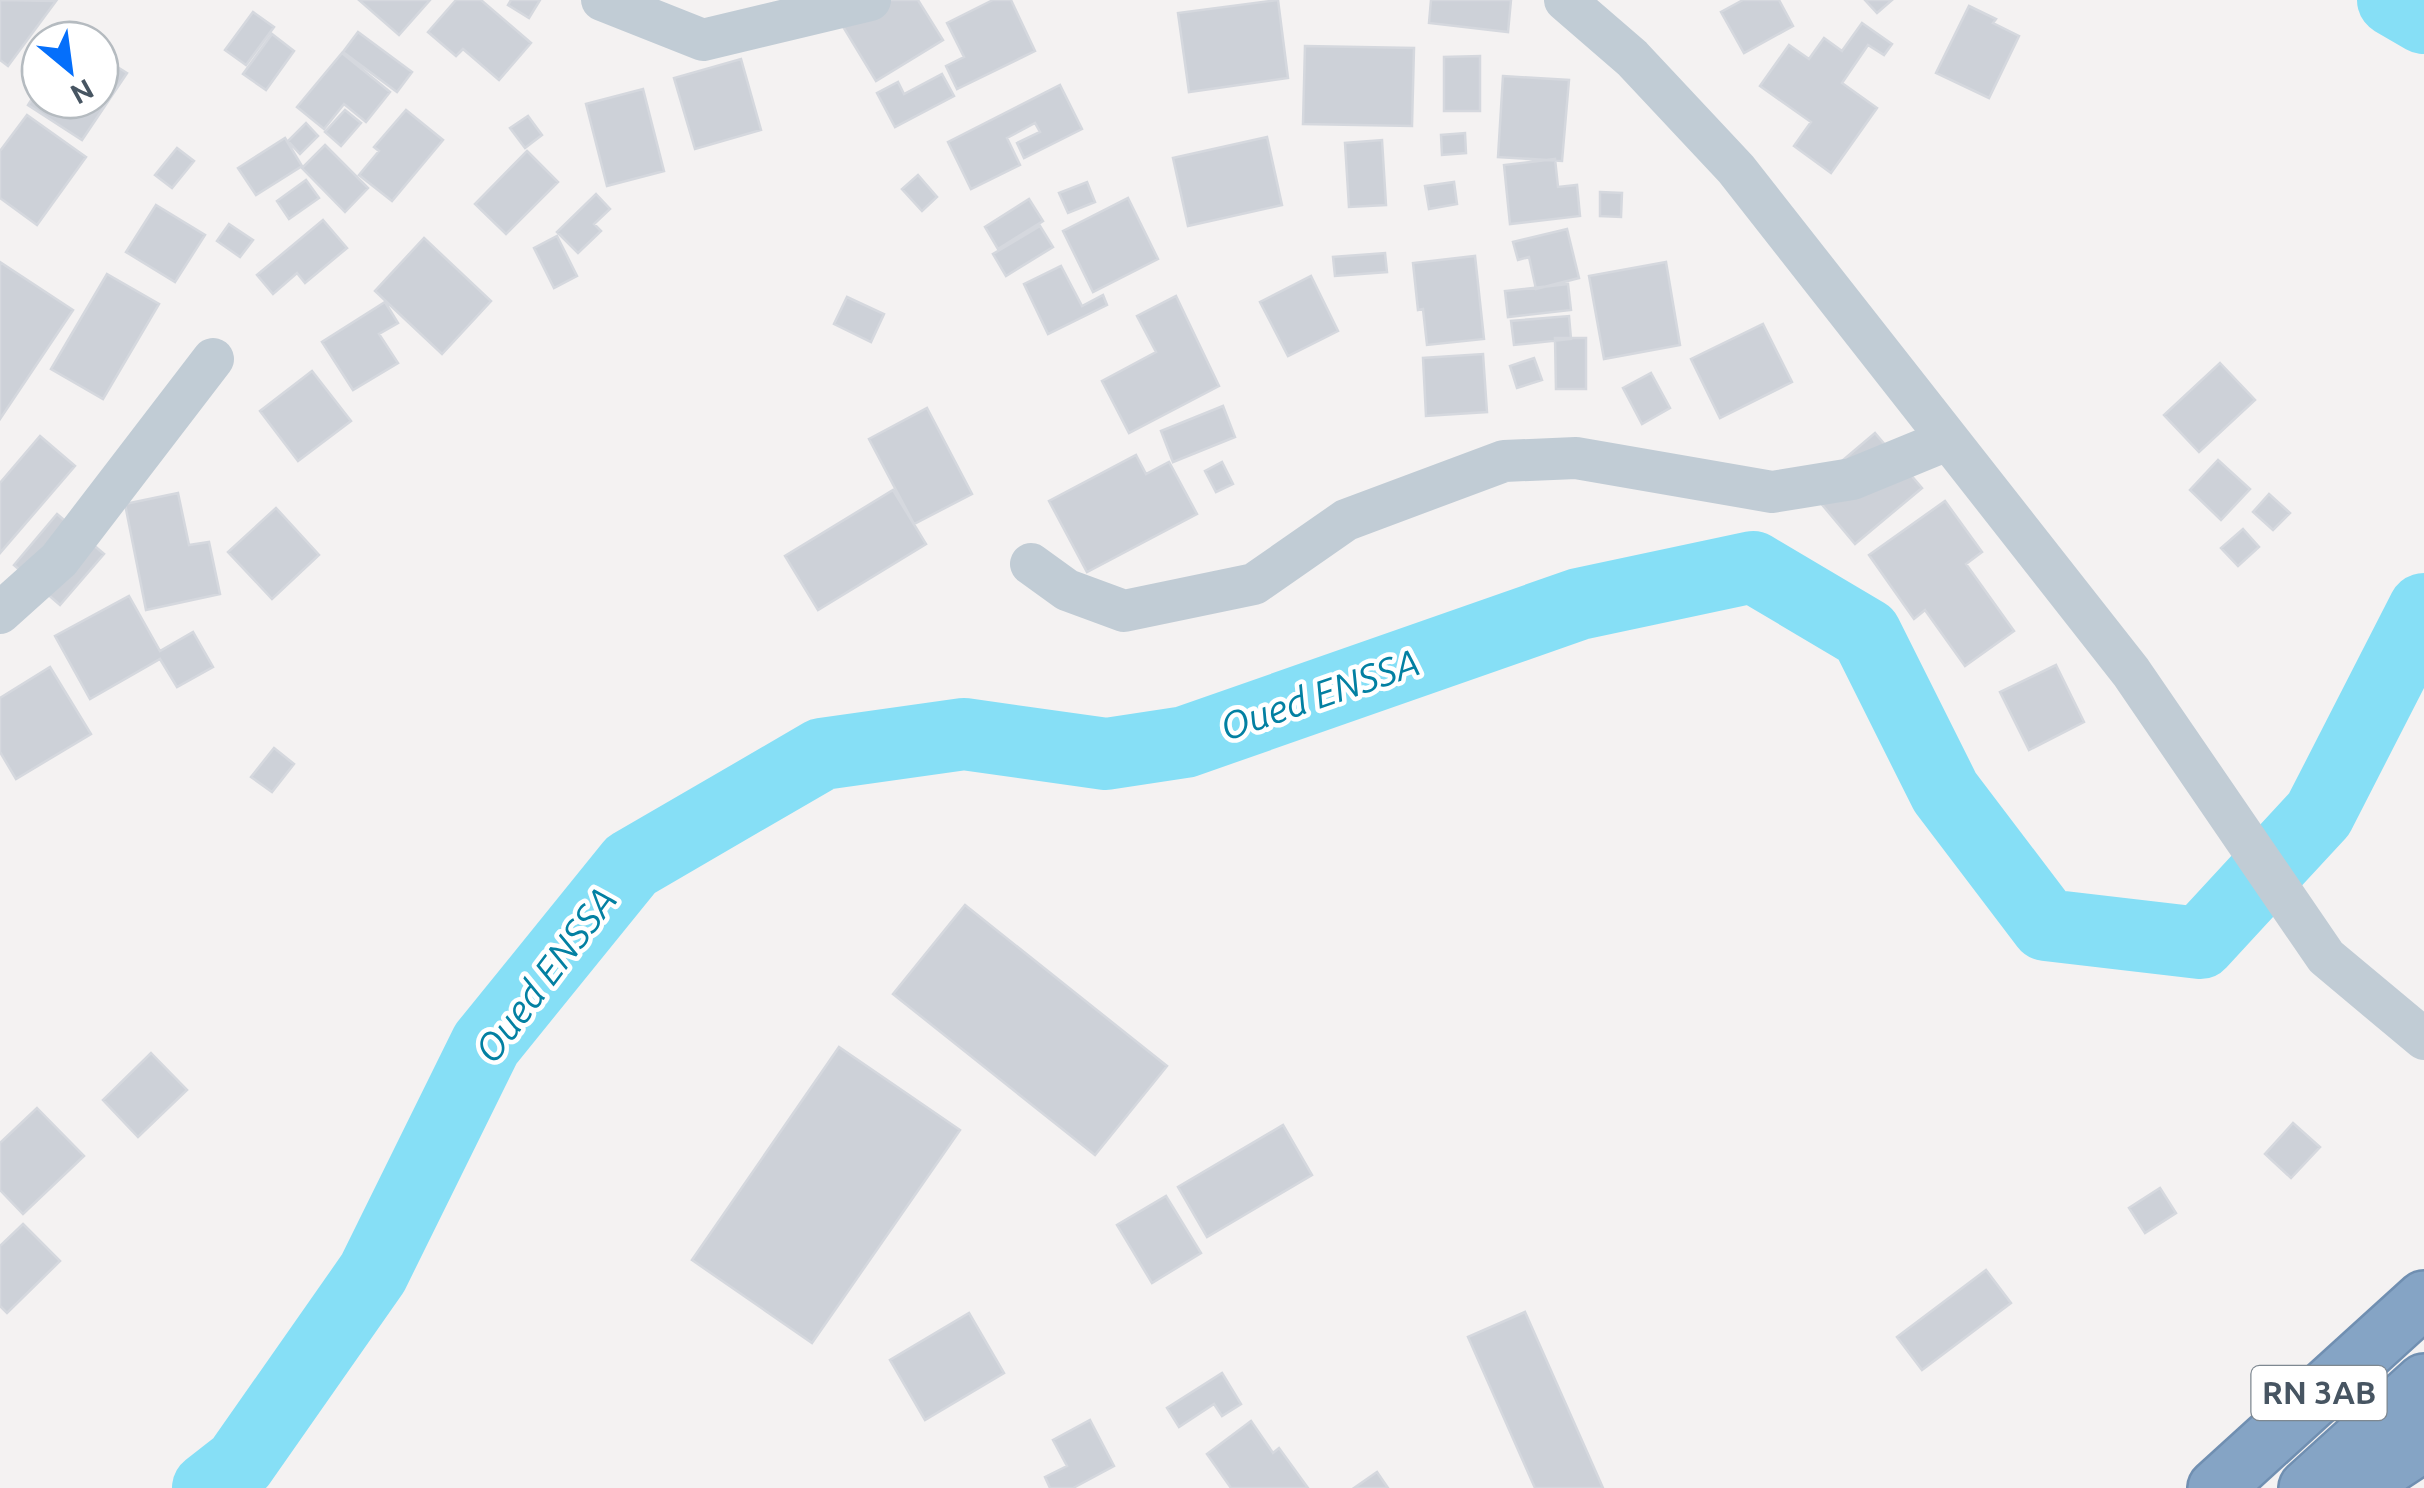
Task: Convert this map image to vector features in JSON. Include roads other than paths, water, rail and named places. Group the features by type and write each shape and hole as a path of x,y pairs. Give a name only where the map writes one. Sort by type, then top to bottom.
{"highway":[{"name":"RN 3AB","path":"2216,1488 2424,1299"},
{"name":"RN 3AB","path":"2307,1488 2424,1382"},
{"path":"2355,1488 2424,1444"}],"street":[{"path":"602,0 703,40 870,0"},
{"path":"1565,0 1632,58 1736,170 2131,672 2326,957 2424,1039"},
{"path":"0,612 59,560 212,360"},
{"path":"1031,564 1066,590 1124,612 1254,584 1346,520 1504,461 1576,458 1772,492 1852,479 1947,440"}],"waterway":[{"name":"Oued ENSSA","path":"2393,0 2424,18"},
{"name":"Oued ENSSA","path":"208,1488 240,1463 373,1273 486,1044 631,865 822,754 964,734 1106,754 1185,742 1579,604 1753,567 1866,634 1945,792 2046,925 2200,943 2319,814 2424,609"}]}
